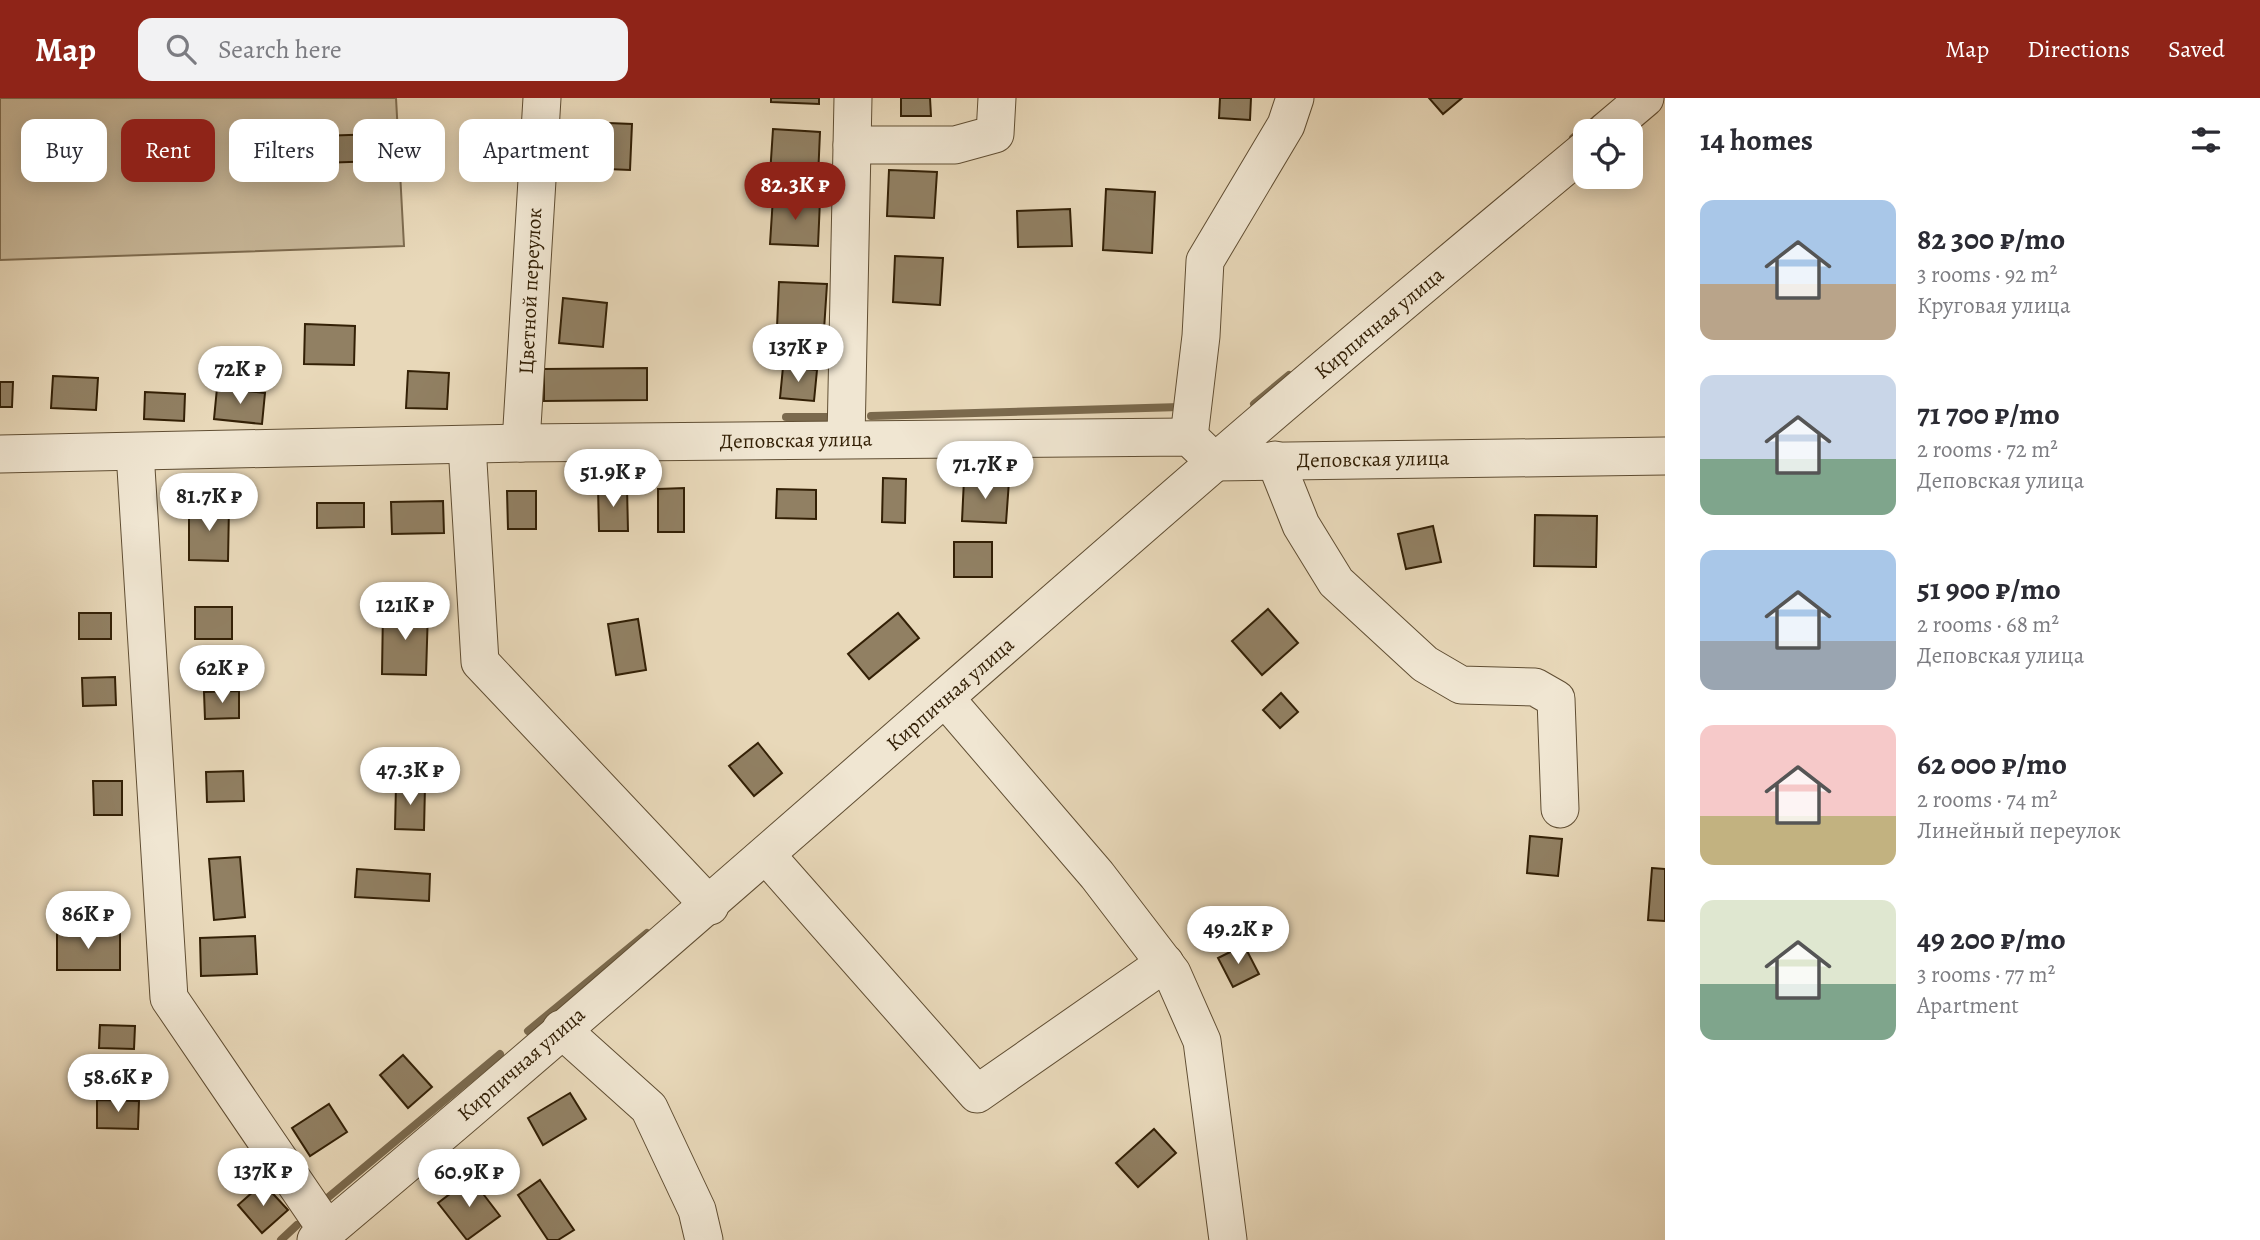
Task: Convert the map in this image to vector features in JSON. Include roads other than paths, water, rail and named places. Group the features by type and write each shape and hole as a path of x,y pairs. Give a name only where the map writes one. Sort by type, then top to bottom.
{"street":[{"name":"Цветной переулок","path":"521,443 542,98"},
{"path":"846,439 853,98"},
{"path":"852,145 954,145 995,134 997,98"},
{"path":"1214,462 1189,437 1201,336 1205,261 1286,125 1295,98"},
{"path":"1620,119 1645,98"},
{"name":"Кирпичная улица","path":"321,1235 561,1029 710,906 1214,462 1573,160"},
{"name":"Деповская улица","path":"0,454 521,443 1189,437"},
{"path":"467,445 480,662 710,906"},
{"path":"135,452 169,998 321,1235"},
{"name":"Деповская улица","path":"1214,462 1665,456"},
{"path":"1275,460 1301,525 1336,582 1425,664 1461,685 1535,687 1556,699 1560,809"},
{"path":"945,698 1088,864 1172,973 1202,1041 1228,1240"},
{"path":"767,856 977,1094 1165,963"},
{"path":"561,1029 649,1108 697,1210 704,1240"}],"waterway":[{"path":"1254,404 1289,375"},
{"path":"871,416 1180,407"},
{"path":"786,417 829,417"},
{"path":"528,1031 647,933"},
{"path":"325,1200 500,1054"},
{"path":"281,1240 297,1225"}]}
